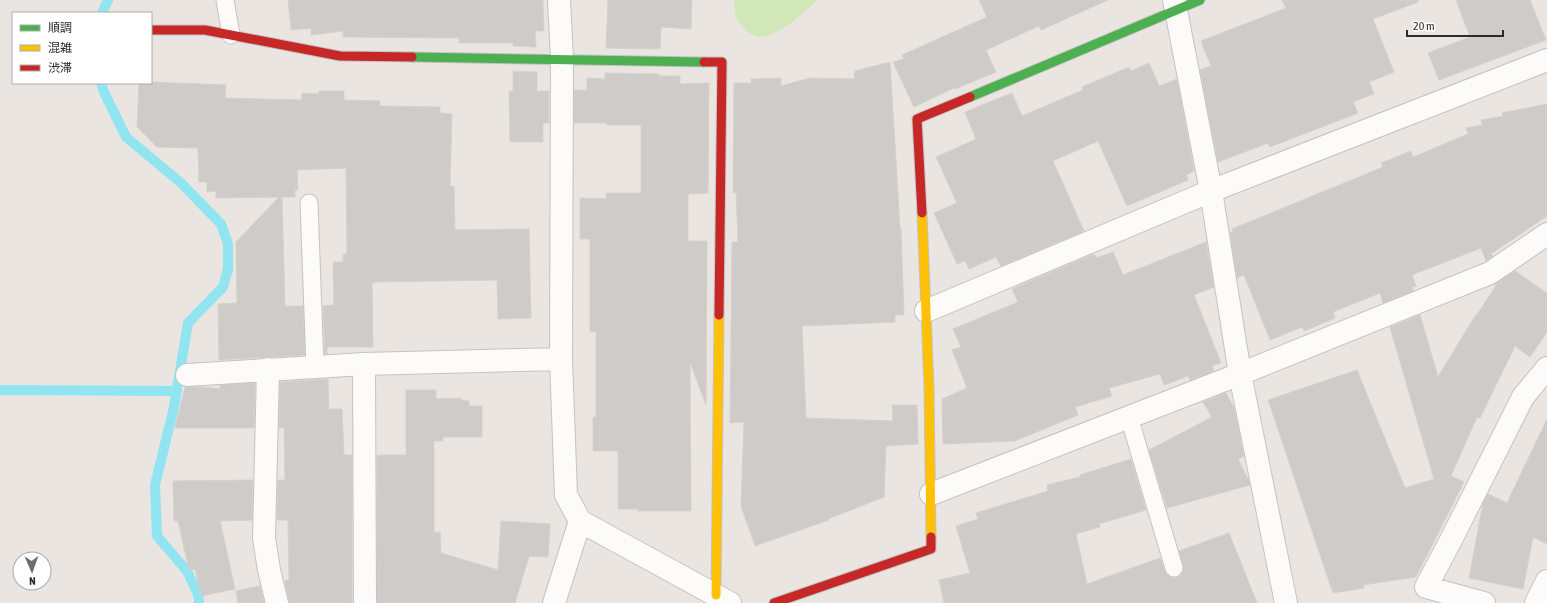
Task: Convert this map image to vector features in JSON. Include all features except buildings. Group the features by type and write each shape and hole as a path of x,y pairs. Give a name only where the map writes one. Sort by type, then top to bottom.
{"street":[{"path":"152,30 205,30 340,56 562,59 722,62 723,599 580,521 566,495 561,359 562,59 559,0"},
{"path":"774,603 931,549 926,311 917,119 1012,80 1175,5 1200,0"},
{"path":"1175,5 1211,191 1240,374 1286,603"},
{"path":"926,311 1211,191 1547,60"},
{"path":"931,494 1240,374 1490,274 1547,234"},
{"path":"187,375 364,364 561,359"},
{"path":"364,364 365,603"},
{"path":"1484,603 1426,587 1523,397 1547,368"},
{"path":"268,369 264,538 269,570 277,603"},
{"path":"554,603 580,521"},
{"path":"1536,603 1547,581"}],"lane":[{"path":"224,0 231,35"},
{"path":"309,203 315,367"},
{"path":"1129,417 1174,568"}],"green space":[{"path":"734,0 818,0 784,28 773,34 754,36 746,30 736,17"}],"waterway":[{"path":"102,12 108,0"},
{"path":"101,84 126,137 181,183 221,224 228,244 228,269 223,287 188,323 174,407 155,485 157,536 187,571 198,594 199,603"},
{"path":"0,390 176,391"}],"traffic: fast":[{"path":"970,97 1200,0"},
{"path":"412,57 704,62"}],"traffic: slow":[{"path":"922,213 929,387 931,537"},
{"path":"716,595 719,315"}],"traffic: jam":[{"path":"152,30 205,30 340,56 412,57"},
{"path":"704,62 722,62 719,315"},
{"path":"922,213 917,119 970,97"},
{"path":"774,603 931,549 931,537"}]}
